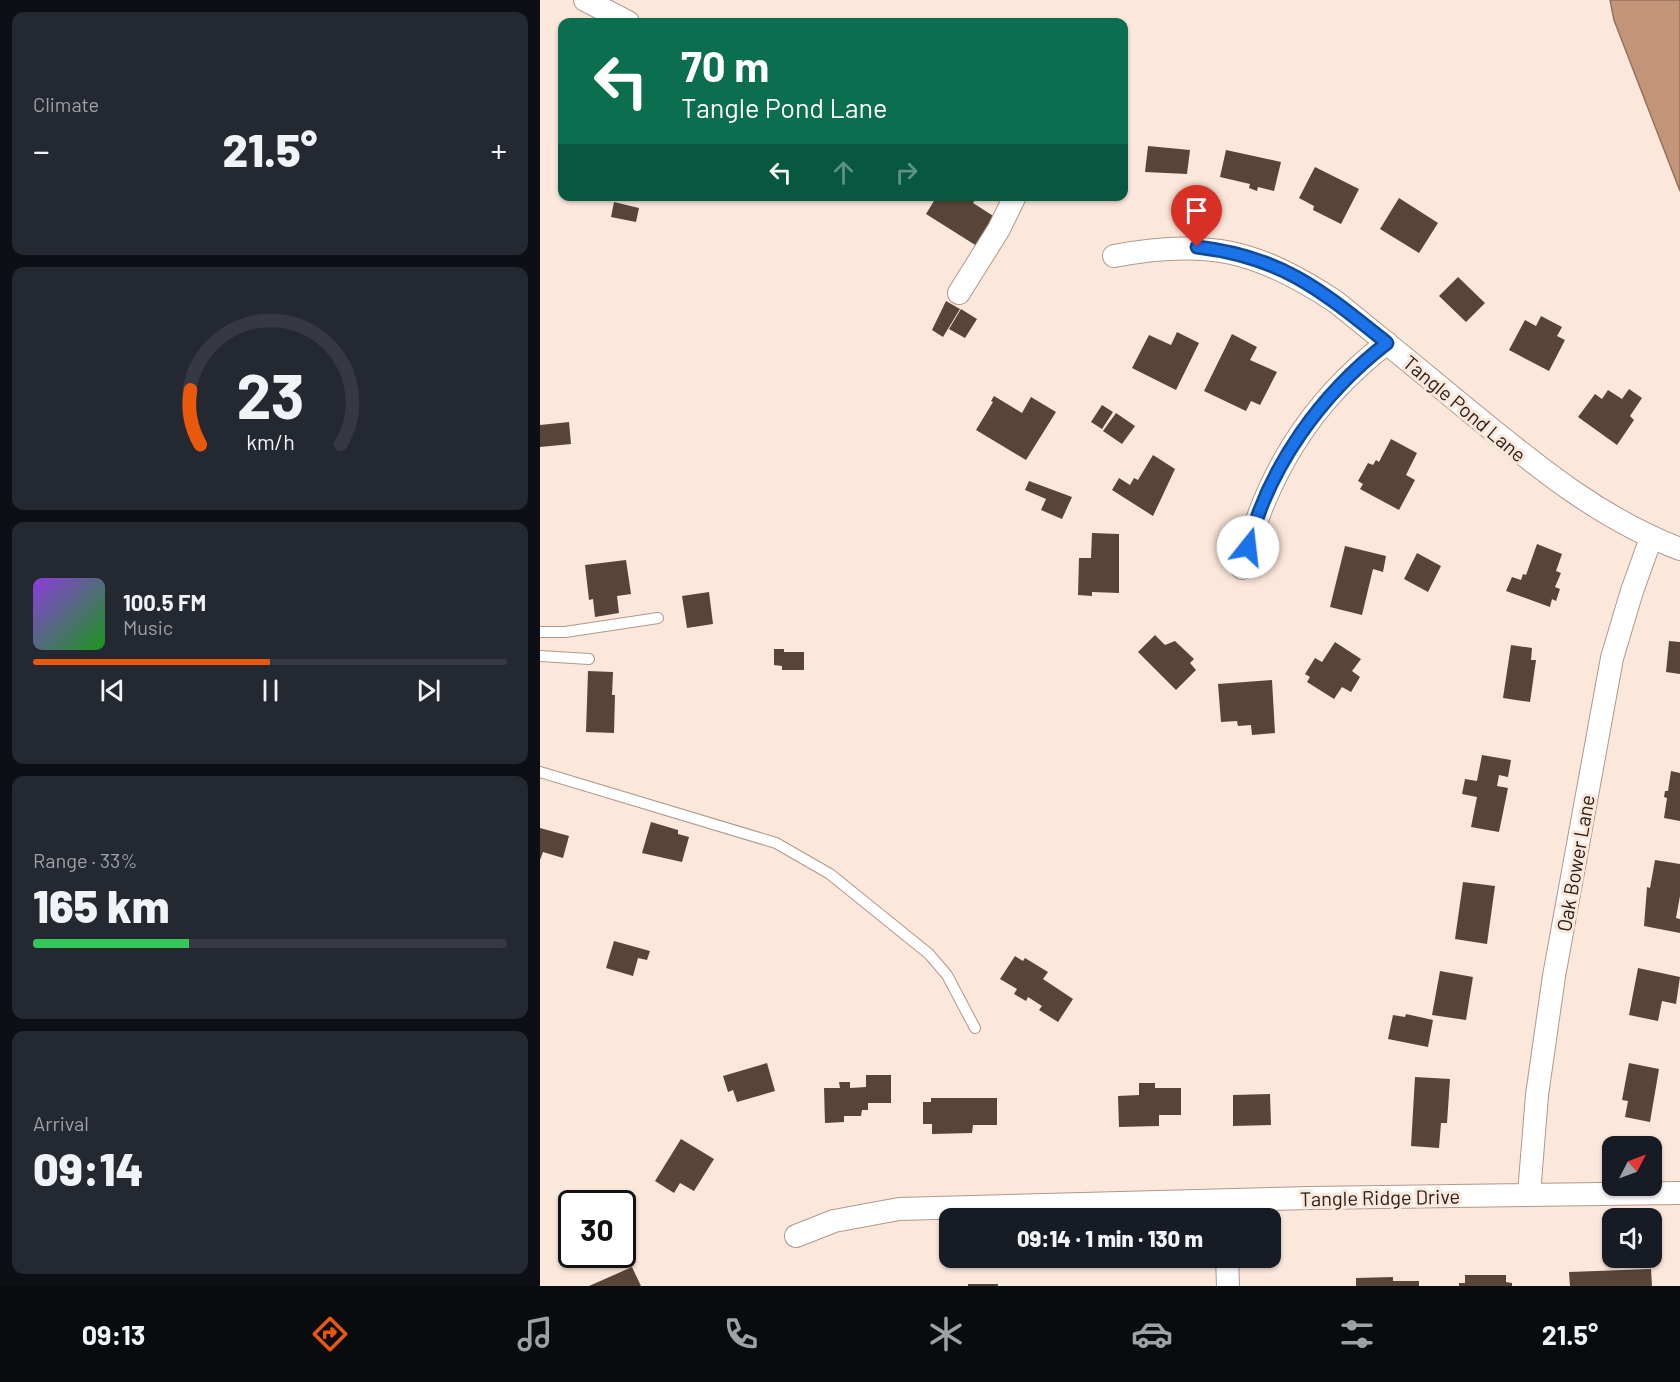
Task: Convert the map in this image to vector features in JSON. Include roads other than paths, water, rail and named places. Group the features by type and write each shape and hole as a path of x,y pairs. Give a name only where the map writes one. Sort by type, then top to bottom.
{"street":[{"path":"585,0 620,18"},
{"path":"959,293 999,229 1013,201"},
{"name":"Tangle Pond Lane","path":"1114,256 1151,249 1197,247 1236,252 1274,265 1303,280 1387,343 1552,479 1599,511 1651,538 1680,549"},
{"path":"1242,568 1253,526 1282,462 1308,422 1365,360 1387,343"},
{"name":"Oak Bower Lane","path":"1529,1194 1537,1095 1554,976 1610,670 1632,591 1651,538"},
{"name":"Tangle Ridge Drive","path":"1247,1208 1529,1194 1680,1193"},
{"name":"Tangle Ridge Drive","path":"796,1236 834,1221 899,1209 939,1209"},
{"path":"1227,1268 1228,1286"}],"lane":[{"path":"540,632 565,632 658,618"},
{"path":"540,656 589,659"},
{"path":"540,772 776,843 800,854 830,874 929,954 947,975 975,1028"}]}
